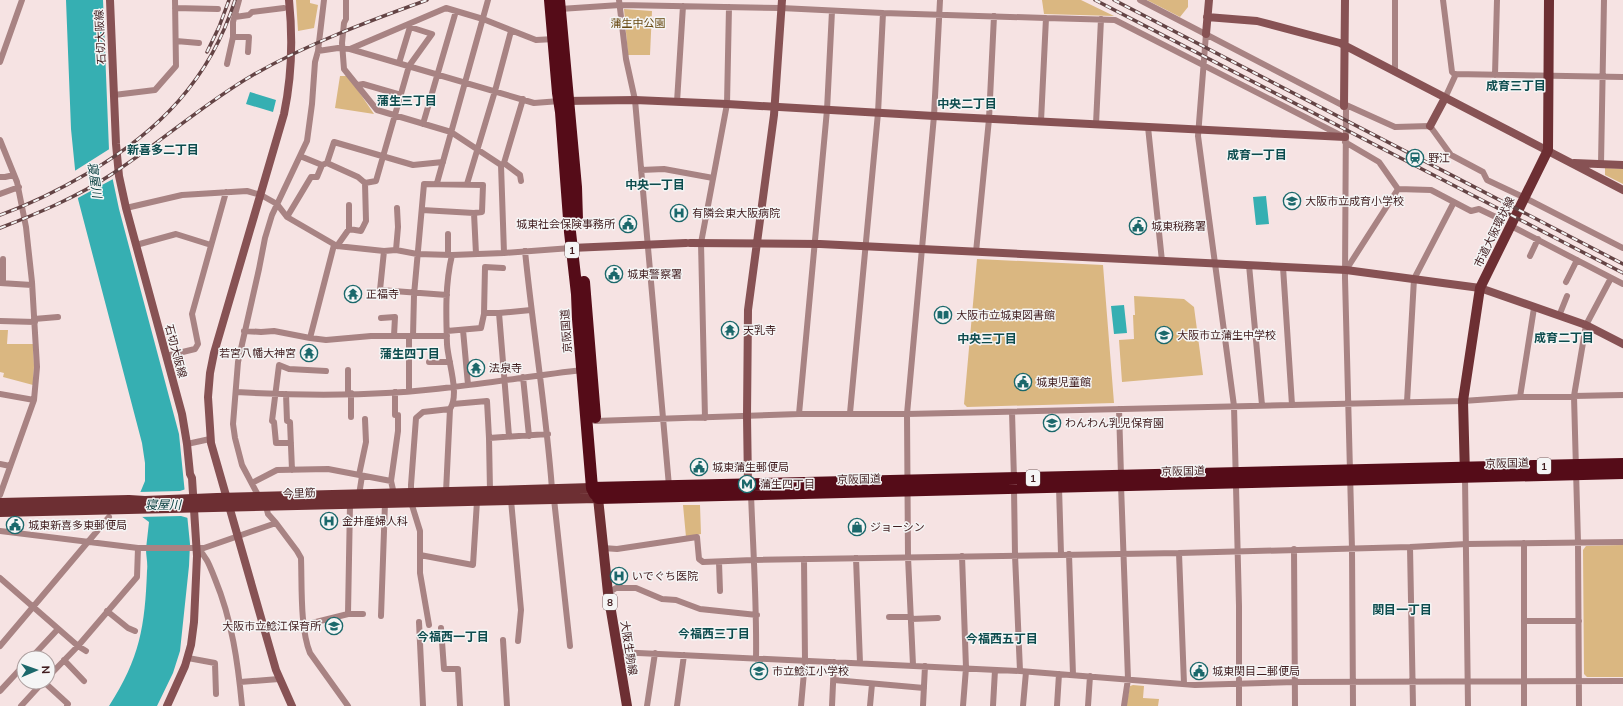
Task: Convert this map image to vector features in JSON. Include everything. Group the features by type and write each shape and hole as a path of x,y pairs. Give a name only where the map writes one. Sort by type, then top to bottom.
{"highway":[{"name":"京阪国道","path":"550,0 554,39 564,101"},
{"name":"京阪国道","path":"559,4 582,370 597,491"},
{"name":"京阪国道","path":"575,247 582,258 595,421 597,491"},
{"name":"京阪国道","path":"1576,470 1623,464"},
{"name":"京阪国道","path":"597,491 749,490 1576,470 1623,473"},
{"name":"京阪国道","path":"1014,483 1059,486 1121,481"},
{"name":"京阪国道","path":"597,491 669,486 749,490"}],"main road":[{"name":"市道大阪環状線","path":"1465,472 1463,401 1480,288 1548,150 1549,0"},
{"name":"今里筋","path":"228,502 266,506 385,503 446,492 552,489 597,491"},
{"name":"今里筋","path":"0,503 126,505 190,504 228,502 259,497 394,494 411,498 477,501 554,499 597,491"},
{"name":"大阪生駒線","path":"597,491 608,593 627,706"},
{"name":"今里筋","path":"0,512 126,505"}],"street":[{"path":"0,62 22,0"},
{"name":"石切大阪線","path":"110,0 119,176 126,208 182,414 187,444 196,590 191,645 188,658 168,706"},
{"path":"114,95 155,90 176,66 175,0"},
{"path":"226,64 233,37 233,22 239,0"},
{"path":"289,0 292,58 289,89 284,114 212,365 207,406 210,439 237,537 279,679 292,706"},
{"path":"324,0 318,51 315,62 312,104 307,141 277,204 265,238 260,269 244,331 238,362 233,424 242,465 259,497 266,506 268,514 301,558 304,625 307,646 310,653 348,706"},
{"path":"346,0 346,19 342,43 344,69 377,110 451,132 520,175 521,182"},
{"path":"437,183 488,0"},
{"path":"913,665 908,557 907,414 934,116 940,0"},
{"path":"1140,0 1344,105 1395,127 1430,126"},
{"path":"1209,0 1198,129 1234,406 1239,706"},
{"path":"1345,0 1344,105 1346,110 1346,270 1352,548 1353,706"},
{"path":"1395,0 1395,72"},
{"path":"1443,0 1452,72 1455,74"},
{"path":"1495,75 1496,0"},
{"path":"1602,164 1604,0"},
{"path":"620,2 626,59 635,100 669,486"},
{"path":"559,4 620,2 729,7 781,4 832,11 1115,20 1345,140 1379,162 1398,189"},
{"path":"756,659 757,615 749,490 747,416 748,310 775,107 781,4"},
{"path":"677,102 683,6"},
{"path":"705,418 701,243 727,104 729,7"},
{"path":"175,8 218,9"},
{"path":"235,17 249,15 252,12 284,8"},
{"path":"350,49 410,25 446,8 482,19 536,40 554,39"},
{"path":"423,124 456,11"},
{"path":"799,414 827,110 832,11"},
{"path":"850,413 878,113 882,13"},
{"path":"976,252 989,119 994,16"},
{"path":"1207,17 1257,21 1340,43 1623,190"},
{"path":"1041,121 1046,18"},
{"path":"1096,124 1101,19"},
{"path":"399,63 410,25"},
{"path":"365,183 376,181 409,66 432,34 410,25"},
{"path":"467,184 495,91 511,31"},
{"path":"233,37 249,37 248,52"},
{"path":"176,41 199,42"},
{"path":"318,51 338,48 350,49 534,103 635,100 727,104 1198,129 1345,140"},
{"path":"1455,74 1623,77"},
{"path":"1430,126 1445,98 1455,74"},
{"path":"358,85 363,84 401,95"},
{"path":"504,253 502,164 523,99"},
{"path":"1430,126 1451,155 1483,172 1487,180 1521,196"},
{"path":"1148,127 1162,261"},
{"path":"0,140 19,187 26,227 32,285 37,367 34,400 0,495"},
{"path":"287,217 311,177 317,177 334,142 413,165 443,162"},
{"path":"300,156 358,177 365,183 366,221 360,231 348,229"},
{"path":"1570,162 1623,165"},
{"path":"641,170 664,169 713,178"},
{"path":"0,177 14,175"},
{"path":"409,391 414,293 424,184 437,183 483,185 482,212 474,213 422,210"},
{"path":"0,194 19,187"},
{"path":"1398,189 1431,190 1471,211 1479,209 1500,219"},
{"path":"1346,270 1398,189"},
{"path":"126,208 182,195 247,191 261,195 277,204 287,217 335,246 384,251 396,250 417,254 450,255 504,253 575,247 648,244 758,243 815,244 1346,270 1480,288 1586,325 1623,344"},
{"path":"166,356 195,349 198,344 192,314 226,192"},
{"path":"1529,200 1623,248"},
{"path":"1407,402 1414,279 1454,202"},
{"path":"310,338 335,246 348,229 349,205"},
{"path":"396,250 398,227 397,208"},
{"path":"474,213 476,254"},
{"path":"1515,228 1623,284"},
{"path":"136,245 176,234 211,245"},
{"path":"446,492 453,387 447,334 447,296 450,255 448,234"},
{"path":"1530,256 1538,239"},
{"path":"384,251 380,290 447,296"},
{"path":"525,251 531,310 548,434 552,489"},
{"path":"3,259 1,283 32,285"},
{"path":"1566,282 1577,260"},
{"path":"1249,265 1262,405"},
{"path":"244,331 274,331 326,340 447,334 481,328 484,313 485,267 503,268"},
{"path":"1283,267 1292,405"},
{"path":"1579,706 1578,543 1574,396 1586,325 1611,278"},
{"path":"1559,316 1566,296"},
{"path":"1520,397 1534,308"},
{"path":"484,313 531,310"},
{"path":"499,313 508,436"},
{"path":"0,321 34,320 58,317"},
{"path":"381,318 395,317 394,336"},
{"path":"463,330 468,385"},
{"path":"429,362 450,362"},
{"path":"291,443 276,443 274,422 272,421 274,394 279,365 289,369 326,371"},
{"path":"348,370 351,416"},
{"path":"236,392 274,394 395,392 453,387 582,370"},
{"path":"523,377 529,436"},
{"path":"394,494 391,482 398,431 398,415 395,415 395,392"},
{"path":"0,394 34,400"},
{"path":"286,394 287,421 290,422 292,470"},
{"path":"595,421 799,414 1012,412 1463,401 1520,397 1623,395"},
{"path":"429,625 420,573 420,531 411,498 416,418 423,412 487,400 490,491"},
{"path":"1119,409 1128,679 1124,706"},
{"path":"1012,412 1015,555 1024,706"},
{"path":"359,495 366,442 365,419"},
{"path":"489,438 548,434"},
{"path":"187,444 210,439"},
{"path":"0,464 10,466"},
{"path":"252,483 277,470 328,469 391,482"},
{"path":"1465,472 1468,706"},
{"path":"1059,486 1062,554"},
{"path":"554,499 570,646"},
{"path":"511,500 521,610 518,641"},
{"path":"420,555 473,565 477,501"},
{"path":"381,616 385,503"},
{"path":"348,614 350,504"},
{"path":"0,646 109,517"},
{"path":"0,531 138,548 204,548 276,523"},
{"path":"603,548 616,549 697,537 699,559 703,562 719,562 804,559 1179,553 1410,547 1467,544 1623,542"},
{"path":"1524,543 1524,706"},
{"path":"1410,547 1413,706"},
{"path":"56,668 78,646 137,577 138,548"},
{"path":"194,548 206,557 224,601 238,660 242,706"},
{"path":"1294,549 1295,706"},
{"path":"1179,553 1184,684"},
{"path":"1069,554 1073,675"},
{"path":"962,556 966,668 963,706"},
{"path":"856,558 860,663"},
{"path":"801,706 805,661 804,559"},
{"path":"719,562 720,590"},
{"path":"0,578 78,646 86,651"},
{"path":"608,593 616,588 636,588 662,600 676,600 700,609 757,615"},
{"path":"107,611 135,632"},
{"path":"304,625 348,614 363,614"},
{"path":"888,617 938,618"},
{"path":"1525,621 1579,620"},
{"path":"418,622 423,706"},
{"path":"441,628 444,669 458,669 460,706"},
{"path":"38,650 58,629"},
{"path":"503,640 507,706"},
{"path":"617,652 1023,671 1184,684 1295,682 1623,682"},
{"path":"647,706 655,653"},
{"path":"677,706 684,654"},
{"path":"188,658 215,663 216,694"},
{"path":"64,660 84,681"},
{"path":"832,706 834,662"},
{"path":"923,706 925,666"},
{"path":"993,706 995,670"},
{"path":"0,691 16,674"},
{"path":"1057,706 1060,674"},
{"path":"1088,706 1090,676"},
{"path":"240,682 279,679"},
{"path":"834,680 924,688"},
{"path":"870,706 872,684"},
{"path":"21,706 36,690"},
{"path":"53,690 68,704 67,706"}],"green space":[{"path":"296,0 310,0 310,3 318,5 314,28 298,31"},
{"path":"1042,0 1081,0 1114,16 1044,14"},
{"path":"1147,0 1188,0 1188,7 1180,17"},
{"name":"蒲生中公園","path":"624,9 652,11 650,55 628,55"},
{"path":"340,76 347,76 374,114 335,108"},
{"path":"1605,168 1623,169 1623,184 1605,175"},
{"path":"977,259 1103,265 1114,403 967,407 964,404"},
{"path":"1134,296 1184,299 1194,307 1203,375 1122,382 1119,340 1134,339"},
{"path":"0,330 8,330 7,344 33,344 33,385 3,377 4,373 0,372"},
{"path":"683,505 700,505 701,534 686,537"},
{"path":"1623,545 1623,677 1587,677 1584,674 1583,550 1586,546"},
{"path":"1130,686 1144,686 1143,698 1159,699 1158,706 1126,706"}],"water":[{"name":"寝屋川","path":"66,0 103,0 109,150 112,176 119,209 179,434 190,544 189,566 180,651 173,673 157,706 109,706 128,672 139,641 145,609 147,568 146,549 149,522 141,516 140,493 145,481 145,463 142,443 78,199 71,129"},
{"path":"250,92 276,100 273,112 246,104"},
{"path":"1266,196 1269,224 1256,225 1253,197"},
{"path":"1124,305 1127,333 1114,334 1111,306"}],"pier":[{"path":"111,148 115,178 76,199 73,172"},
{"path":"186,489 188,518 181,516 139,517 139,492 180,491"}],"railway":[{"path":"207,52 219,27 229,0"},
{"path":"0,215 45,196 88,173 137,140 159,121 196,79 211,55 224,29 235,0"},
{"path":"0,228 58,204 99,182 130,162 217,98 253,75 316,43 427,0"},
{"path":"1095,0 1623,273"},
{"path":"1114,0 1623,264"}],"place":[{"name":"野江","path":"1415,158"},
{"name":"大阪市立成育小学校","path":"1292,201"},
{"name":"有隣会東大阪病院","path":"679,213"},
{"name":"城東社会保険事務所","path":"628,224"},
{"name":"城東税務署","path":"1138,226"},
{"name":"城東警察署","path":"614,274"},
{"name":"正福寺","path":"353,294"},
{"name":"大阪市立城東図書館","path":"943,315"},
{"name":"天乳寺","path":"730,330"},
{"name":"大阪市立蒲生中学校","path":"1164,335"},
{"name":"若宮八幡大神宮","path":"309,353"},
{"name":"法泉寺","path":"476,368"},
{"name":"城東児童館","path":"1023,382"},
{"name":"わんわん乳児保育園","path":"1052,423"},
{"name":"城東蒲生郵便局","path":"699,467"},
{"name":"蒲生四丁目","path":"747,484"},
{"name":"金井産婦人科","path":"329,521"},
{"name":"城東新喜多東郵便局","path":"15,525"},
{"name":"ジョーシン","path":"857,527"},
{"name":"いでぐち医院","path":"619,576"},
{"name":"大阪市立鯰江保育所","path":"334,626"},
{"name":"市立鯰江小学校","path":"759,671"},
{"name":"城東関目二郵便局","path":"1199,671"}],"district":[{"name":"成育三丁目","path":"1516,85"},
{"name":"蒲生三丁目","path":"407,100"},
{"name":"中央二丁目","path":"967,103"},
{"name":"新喜多二丁目","path":"163,149"},
{"name":"成育一丁目","path":"1257,154"},
{"name":"中央一丁目","path":"655,184"},
{"name":"成育二丁目","path":"1564,337"},
{"name":"中央三丁目","path":"987,338"},
{"name":"蒲生四丁目","path":"410,353"},
{"name":"関目一丁目","path":"1402,609"},
{"name":"今福西三丁目","path":"714,633"},
{"name":"今福西一丁目","path":"453,636"},
{"name":"今福西五丁目","path":"1002,638"}]}
